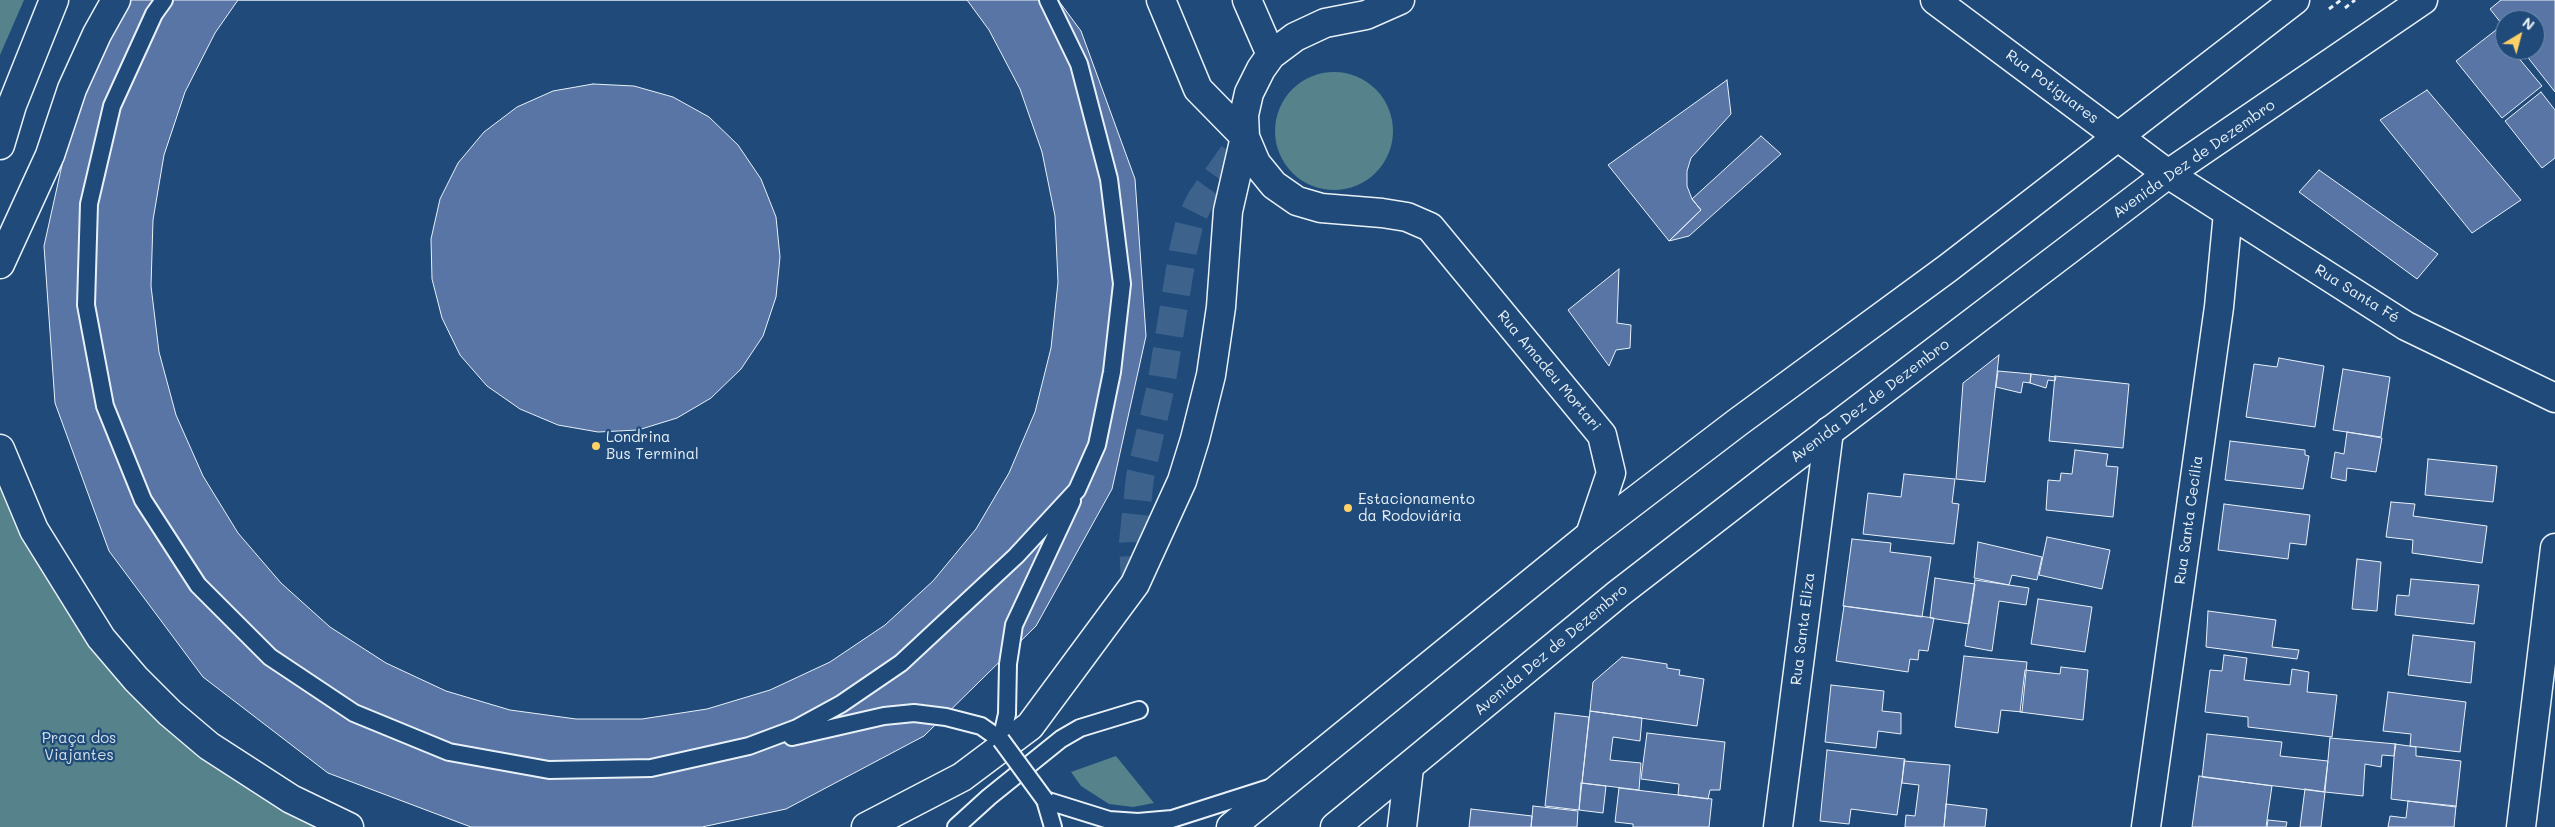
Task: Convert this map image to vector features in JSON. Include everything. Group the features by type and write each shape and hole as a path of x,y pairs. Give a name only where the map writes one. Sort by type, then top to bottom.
{"main road":[{"path":"0,145 12,104 54,0"},
{"path":"0,264 50,155 72,89 97,34 116,0"},
{"path":"1161,0 1198,89 1245,137"},
{"path":"1247,0 1272,56"},
{"path":"866,827 962,777 1030,726 1135,584 1182,481 1198,430 1211,375 1221,308 1228,212 1245,137 1244,115 1249,93 1261,69 1272,56 1295,38 1325,23 1366,15 1400,0"},
{"name":"Rua Potiguares","path":"1935,0 2168,174"},
{"path":"1231,827 1590,535 1730,428 1948,268 2294,0"},
{"name":"Avenida Dez de Dezembro","path":"1336,827 1618,594 1829,431 2168,174 2423,0"},
{"name":"Rua Amadeu Mortari","path":"1245,137 1256,163 1274,185 1297,201 1321,208 1382,213 1407,218 1430,227 1602,435 1610,473 1590,535"},
{"name":"Rua Santa Fé","path":"2168,174 2406,326 2555,398"},
{"name":"Rua Santa Cecília","path":"2146,827 2218,317 2228,213"},
{"name":"Rua Santa Eliza","path":"1778,827 1829,431"},
{"path":"0,449 34,530 101,638 136,679 170,713 209,746 291,799 349,827"},
{"path":"2521,827 2555,548"},
{"path":"1402,827 1409,768"}],"lane":[{"path":"164,0 154,14 112,106 89,204 86,306 108,414 142,500 198,585 270,657 354,714 449,752 549,770 651,768 884,716 914,714 946,717 981,726 1001,740 1045,800 1053,827"},
{"path":"1001,740 1007,714 1008,664 1014,625 1097,445 1112,372 1122,284 1109,179 1079,64 1048,0"},
{"path":"749,746 797,728 841,704 901,663 1016,556 1077,490"},
{"path":"956,827 989,797 1061,740 1080,728 1138,710"},
{"path":"1045,800 1109,820 1138,822 1172,819 1288,782"}],"green space":[{"path":"0,0 24,0 0,55"},
{"path":"1334,72 1357,77 1376,89 1388,108 1393,131 1388,154 1376,173 1357,185 1334,190 1311,185 1292,173 1280,154 1275,131 1280,108 1292,89 1311,77"},
{"name":"Praça dos Viajantes","path":"0,477 42,558 250,787 315,827 0,827"},
{"path":"1116,756 1154,803 1133,807 1109,804 1081,786 1071,772"}],"building":[{"name":"Londrina Bus Terminal","path":"130,0 1058,0 1081,31 1135,179 1146,336 1112,489 1036,626 924,736 786,809 702,827 471,827 328,773 203,677 109,551 55,403 44,246 78,93"},
{"path":"238,0 967,0 989,30 1020,89 1042,152 1055,216 1058,282 1051,348 1035,412 1009,473 976,529 933,581 885,625 830,662 770,690 707,709 642,719 576,719 510,710 446,691 386,663 330,627 281,583 238,533 203,476 176,415 159,352 151,286 153,220 164,155 185,92 215,33","holes":["593,84 634,86 673,97 709,117 738,145 761,179 776,217 780,257 776,297 763,336 741,369 711,398 677,418 638,430 598,432 558,425 520,409 487,386 460,355 442,318 432,279 431,239 440,199 458,163 484,132 517,107 553,91"]},
{"path":"2501,0 2555,0 2555,92 2530,60 2545,60 2545,10 2495,10 2495,15 2490,9"},
{"path":"2495,31 2495,60 2520,60 2542,86 2502,118 2456,61"},
{"path":"1727,80 1731,114 1691,158 1687,171 1687,186 1692,199 1701,210 1669,241 1608,165"},
{"path":"2427,90 2521,200 2472,233 2380,120"},
{"path":"2541,92 2555,110 2555,158 2542,168 2505,121"},
{"path":"1761,136 1781,154 1689,236 1669,241 1701,210 1692,199"},
{"path":"2319,170 2438,254 2417,279 2299,192"},
{"path":"1619,269 1617,323 1631,325 1630,348 1616,350 1609,366 1568,310"},
{"path":"1999,355 1985,482 1956,479 1963,383"},
{"path":"2279,358 2324,366 2315,427 2246,417 2254,364 2277,367"},
{"path":"2343,369 2390,377 2381,437 2333,430"},
{"path":"1998,371 2031,374 2030,383 2023,382 2021,393 1996,387"},
{"path":"2031,374 2056,377 2055,381 2048,380 2046,388 2030,383"},
{"path":"2055,376 2129,384 2123,448 2049,441"},
{"path":"2347,432 2382,438 2376,472 2347,468 2346,481 2331,478 2335,452 2344,454"},
{"path":"2230,441 2305,450 2305,455 2309,456 2303,489 2225,480"},
{"path":"2075,450 2108,454 2106,466 2118,467 2113,517 2046,510 2048,480 2060,481 2061,473 2072,474"},
{"path":"2428,459 2497,466 2493,502 2425,495"},
{"path":"1904,474 1955,479 1952,503 1959,504 1954,544 1863,534 1868,493 1901,497"},
{"path":"2391,502 2415,504 2413,516 2487,526 2482,563 2412,553 2413,540 2386,537"},
{"path":"2224,504 2310,515 2306,545 2290,543 2288,559 2218,550"},
{"path":"2047,537 2110,550 2102,589 2039,575"},
{"path":"1852,539 1891,543 1890,552 1931,557 1922,617 1843,606"},
{"path":"1978,542 2042,557 2037,580 2012,575 2009,585 1974,578"},
{"path":"2357,559 2381,562 2377,611 2352,609"},
{"path":"1935,578 1975,584 1969,624 1930,618"},
{"path":"2411,579 2479,585 2474,624 2395,615 2397,595 2409,596"},
{"path":"1975,580 2029,588 2026,605 1999,601 1992,651 1965,646"},
{"path":"2038,599 2092,607 2085,652 2031,644"},
{"path":"1844,606 1934,618 1928,651 1919,650 1918,660 1910,659 1908,672 1836,661"},
{"path":"2208,611 2276,620 2272,647 2299,650 2297,659 2206,647"},
{"path":"2413,635 2475,642 2471,683 2408,675"},
{"path":"2224,655 2247,658 2244,680 2290,685 2292,669 2309,672 2307,692 2337,695 2332,737 2248,727 2248,717 2205,712 2210,670 2222,671"},
{"path":"1964,656 2027,662 2022,712 2001,710 1998,733 1955,727"},
{"path":"1622,657 1667,664 1667,668 1680,670 1679,675 1704,679 1697,726 1590,711 1593,682"},
{"path":"2061,667 2088,670 2083,720 2020,712 2025,670 2060,674"},
{"path":"1831,685 1884,691 1882,711 1901,713 1901,734 1878,731 1876,748 1825,742"},
{"path":"2388,692 2466,702 2460,752 2410,746 2411,734 2383,731"},
{"path":"1590,711 1642,718 1640,741 1613,737 1610,760 1641,763 1639,790 1582,783"},
{"path":"1555,713 1589,717 1579,810 1545,806"},
{"path":"1647,733 1725,742 1720,790 1710,790 1708,799 1678,795 1679,784 1641,779"},
{"path":"2207,734 2282,742 2280,756 2328,761 2324,792 2202,777"},
{"path":"2330,738 2396,744 2394,756 2382,755 2381,767 2365,764 2363,796 2325,792"},
{"path":"2395,744 2416,747 2416,756 2461,761 2456,807 2391,799"},
{"path":"1827,750 1905,759 1897,815 1851,809 1849,824 1820,821"},
{"path":"1904,761 1950,765 1944,827 1905,827 1906,815 1915,816 1919,785 1902,783"},
{"path":"2199,776 2272,786 2266,827 2192,827"},
{"path":"1581,783 1606,786 1603,813 1579,810"},
{"path":"1619,788 1712,799 1709,827 1633,827 1633,824 1615,822"},
{"path":"2305,789 2325,792 2321,827 2300,827"},
{"path":"2408,801 2456,806 2454,827 2388,827 2390,816 2406,818"},
{"path":"1946,804 1987,809 1985,827 1944,827"},
{"path":"1533,806 1578,811 1577,827 1531,827"},
{"path":"1471,809 1532,816 1531,827 1469,827"},
{"path":"2268,820 2287,822 2286,827 2267,827"}],"tunnel":[{"path":"1135,584 1133,542 1140,477 1161,386 1183,251 1190,221 1201,199 1245,137"}],"place":[{"name":"Londrina Bus Terminal","path":"596,446"},
{"name":"Estacionamento da Rodoviária","path":"1348,508"}]}
